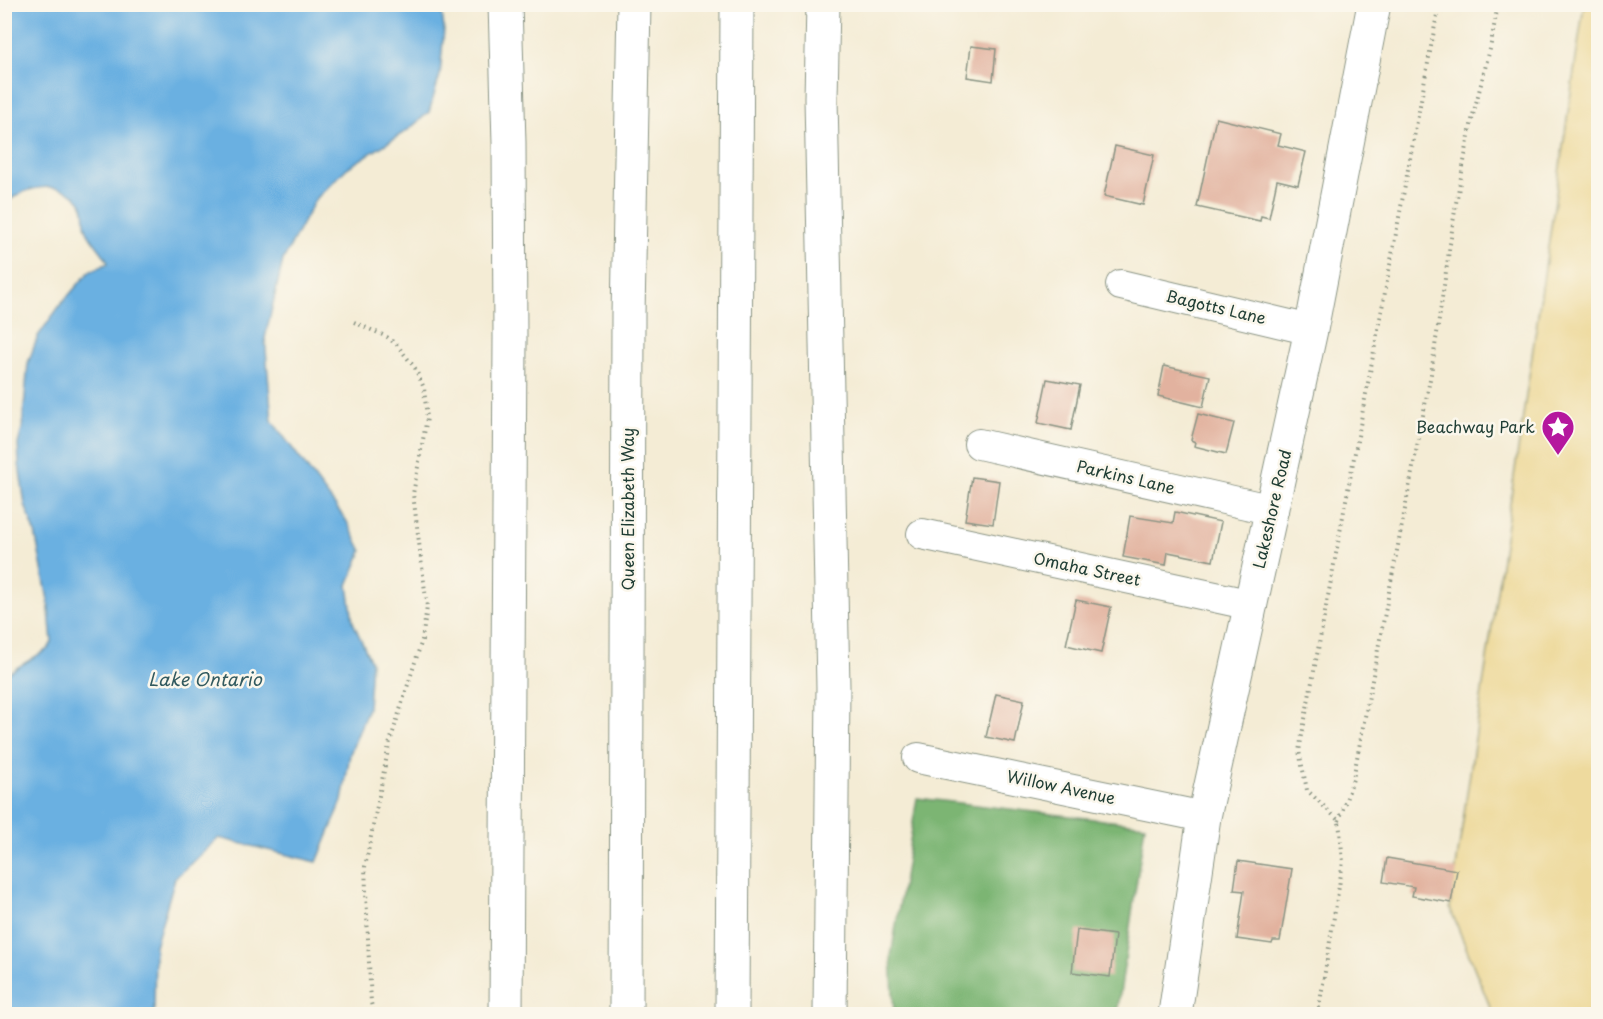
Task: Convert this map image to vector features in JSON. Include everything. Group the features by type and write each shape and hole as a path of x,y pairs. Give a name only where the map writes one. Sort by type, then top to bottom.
{"main road":[{"path":"505,4 509,143 510,326 506,1014"},
{"name":"Queen Elizabeth Way","path":"626,1014 628,315 634,4"},
{"path":"732,1014 737,4"},
{"path":"823,4 821,98 833,687 830,1014"},
{"name":"Lakeshore Road","path":"1175,1014 1204,817 1311,330 1374,4"}],"street":[{"name":"Bagotts Lane","path":"1121,285 1311,330"},
{"name":"Parkins Lane","path":"979,444 1273,510"},
{"name":"Omaha Street","path":"922,534 1252,605"},
{"name":"Willow Avenue","path":"918,758 1204,817"}],"path":[{"path":"1339,820 1307,790 1299,751 1439,4"},
{"path":"1318,1014 1342,862 1339,820 1353,780 1431,374 1456,203 1498,4"},
{"path":"354,322 392,341 416,368 424,388 427,418 413,494 427,607 419,651 389,746 365,867 371,1003 374,1014"}],"green space":[{"path":"917,798 1145,825 1117,1014 894,1014 891,956"}],"sand":[{"name":"Beachway Park","path":"1584,5 1598,5 1598,1014 1493,1014 1450,908"}],"water":[{"name":"Lake Ontario","path":"5,4 441,5 444,29 440,75 429,112 408,130 347,168 315,200 283,260 265,338 272,421 346,520 362,551 348,585 353,622 371,662 368,708 350,754 342,801 317,862 219,838 175,878 155,946 154,1014 5,1014 5,675 48,649 52,642 48,600 35,532 25,505 19,464 18,444 22,429 28,363 38,336 61,304 89,272 108,263 88,233 82,204 72,194 53,188 42,188 21,193 5,205"}],"building":[{"path":"971,46 996,49 993,81 967,77"},
{"path":"1216,118 1281,134 1278,145 1306,152 1298,185 1277,180 1269,218 1261,216 1260,221 1197,207"},
{"path":"1115,146 1154,155 1143,205 1104,196"},
{"path":"1164,366 1210,376 1203,407 1158,396"},
{"path":"1047,379 1080,385 1071,430 1038,423"},
{"path":"1198,414 1234,423 1226,454 1194,446 1195,442 1191,440"},
{"path":"972,477 999,481 993,524 965,520"},
{"path":"1175,512 1221,522 1213,561 1168,552 1166,565 1123,557 1130,516 1173,523"},
{"path":"1076,600 1111,607 1101,653 1066,645"},
{"path":"996,694 1024,700 1015,743 986,737"},
{"path":"1387,858 1457,870 1451,903 1412,896 1414,887 1383,882"},
{"path":"1238,861 1292,869 1280,941 1273,941 1272,944 1237,939 1244,891 1234,890"},
{"path":"1077,930 1115,935 1110,977 1072,972"}],"place":[{"name":"Beachway Park","path":"1558,456"}]}
